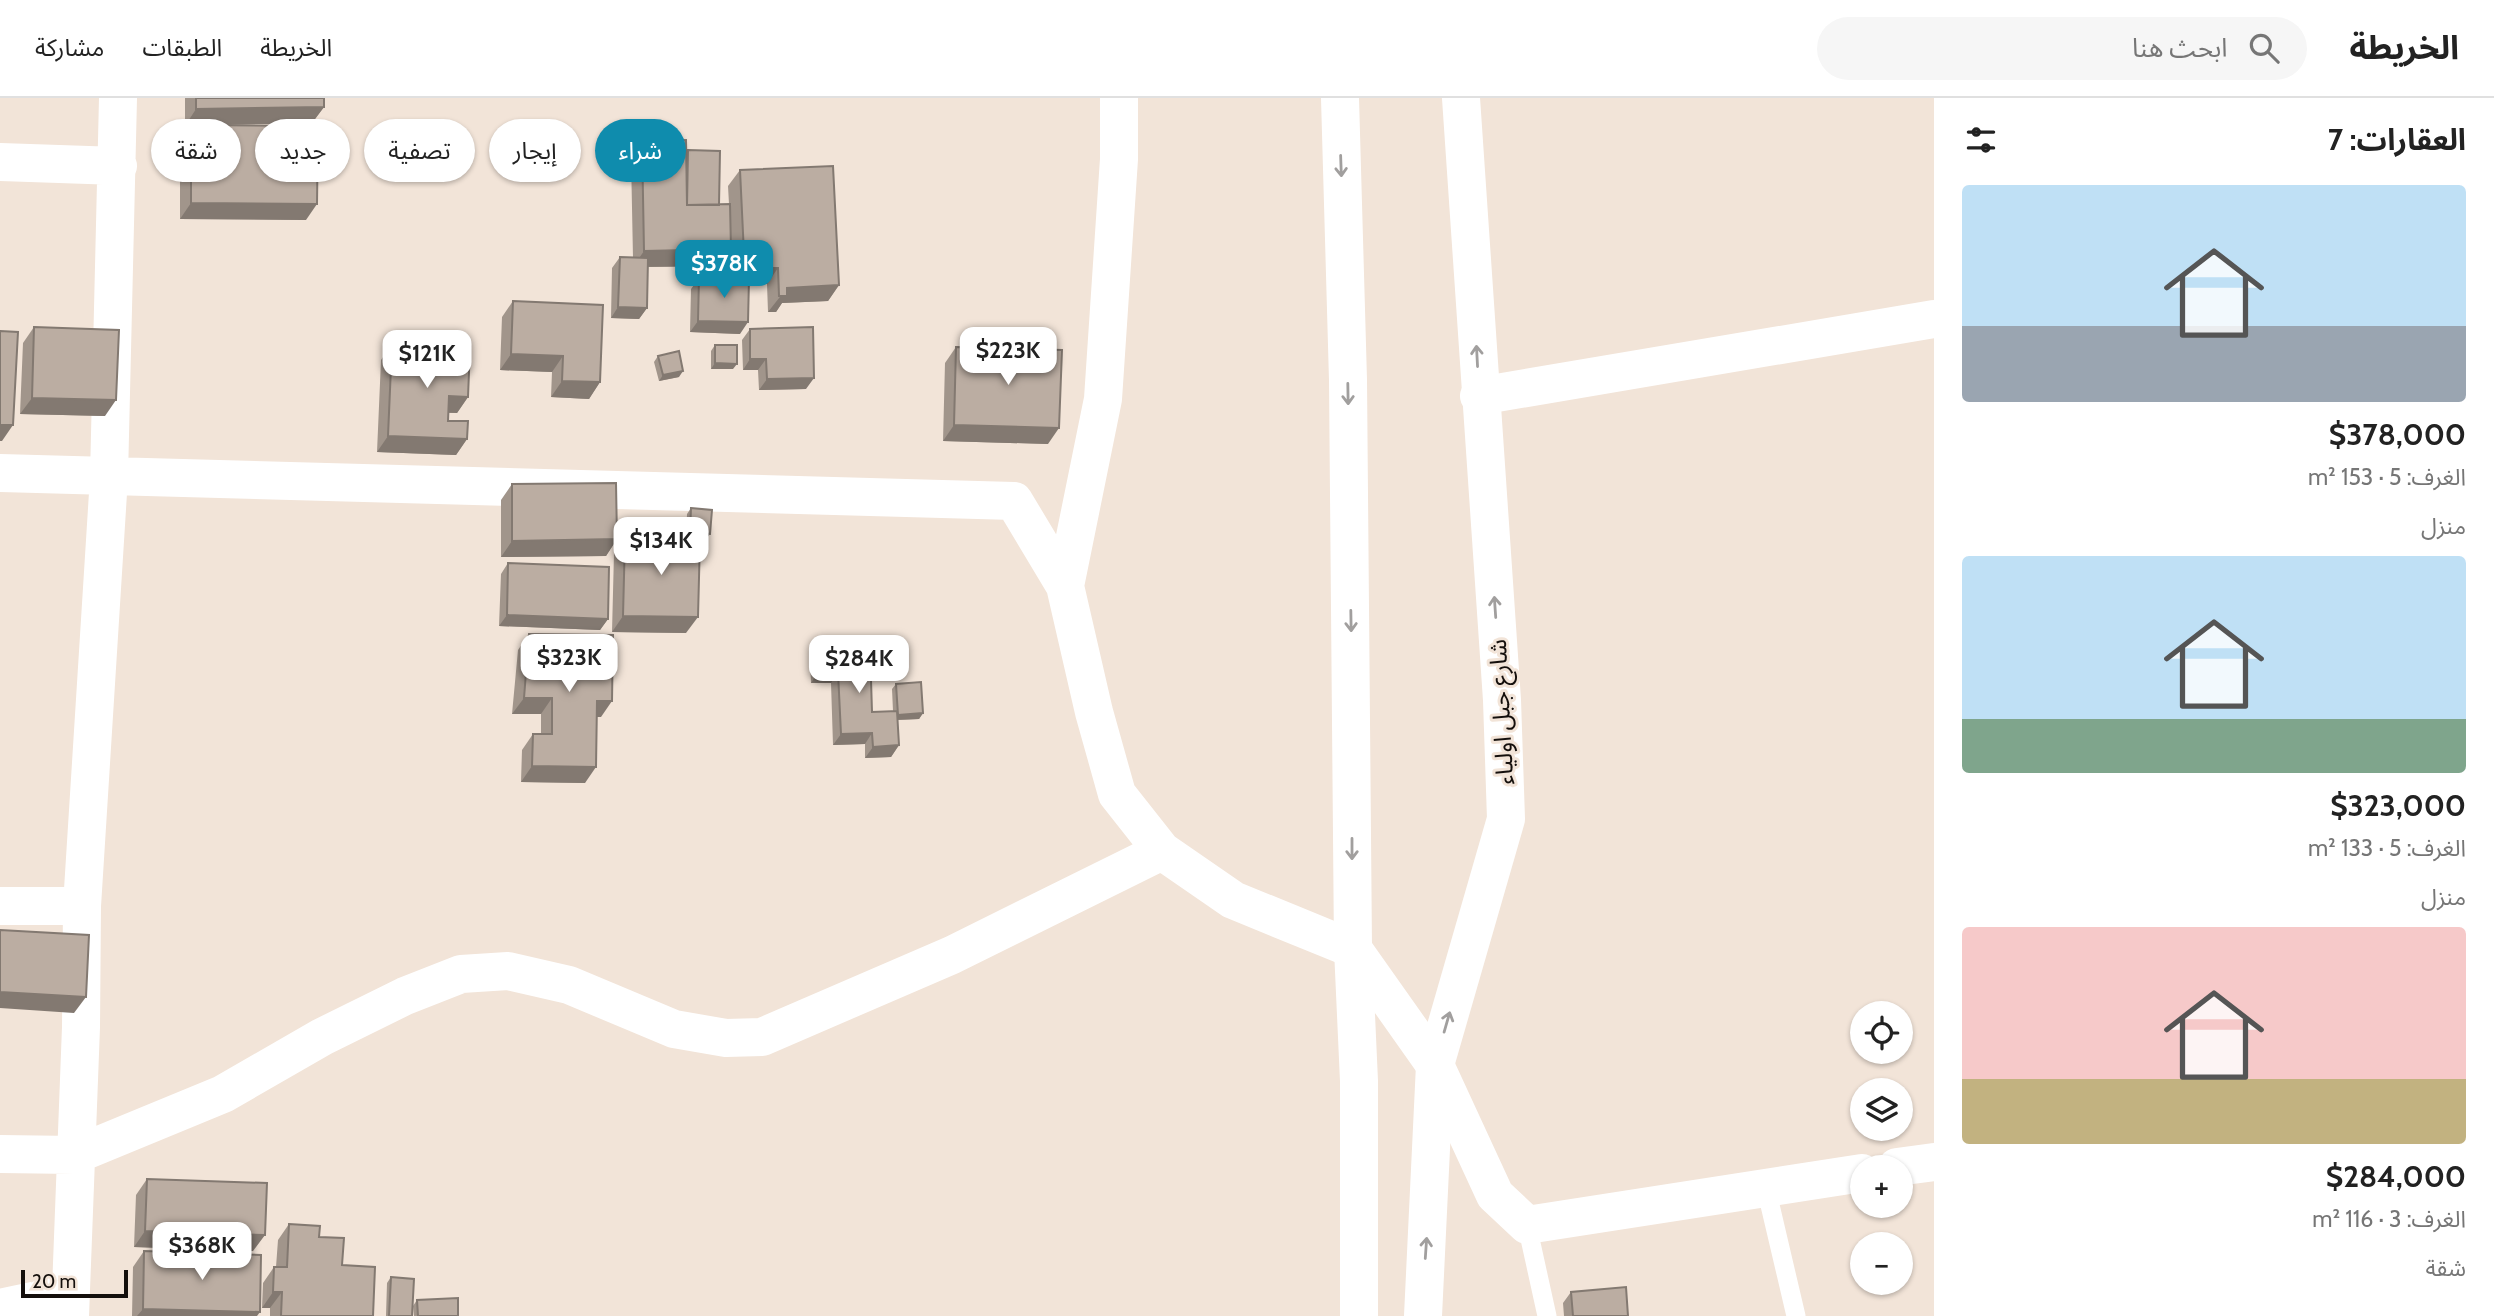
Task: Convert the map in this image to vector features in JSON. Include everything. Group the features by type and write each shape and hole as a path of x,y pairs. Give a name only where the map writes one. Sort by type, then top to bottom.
{"main road":[{"path":"0,1308 70,1305 81,1027 82,906 108,477 118,98"},
{"path":"1065,586 1103,399 1119,159 1119,98"},
{"path":"1339,98 1348,408 1353,949 1359,1081 1359,1316"},
{"name":"شارع جبل اولياء","path":"1423,1316 1435,1065 1506,819 1502,700 1479,396 1461,98"},
{"path":"0,162 118,166"},
{"path":"1479,396 1934,319"},
{"path":"0,473 1014,501 1065,586 1094,712 1118,794 1162,851 1233,900 1353,949 1435,1065 1495,1195 1527,1225 1850,1175"},
{"path":"0,1154 75,1155 223,1094 322,1037 404,996 461,974 508,971 569,985 674,1029 726,1038 762,1037 952,954 1162,851"},
{"path":"0,906 82,906"},
{"path":"1913,1165 1934,1162"}],"lane":[{"path":"1766,1188 1796,1316"},
{"path":"1527,1225 1547,1316"}],"building":[{"path":"196,98 324,98 324,107 196,109"},
{"path":"241,125 255,126 255,182 317,182 317,204 191,203 191,182 241,182"},
{"path":"686,140 687,205 730,204 731,249 644,251 643,182 686,182"},
{"path":"688,150 720,151 719,205 687,205"},
{"path":"833,166 839,285 787,288 787,296 779,296 778,268 763,268 762,253 744,254 740,170"},
{"path":"620,257 648,258 647,308 618,307"},
{"path":"699,278 749,279 748,322 698,321"},
{"path":"513,301 603,305 600,382 562,381 563,356 511,354"},
{"path":"34,327 119,330 116,400 32,398"},
{"path":"813,327 814,378 767,379 766,359 750,359 750,329"},
{"path":"0,331 18,332 13,425 0,425"},
{"path":"392,344 470,347 468,397 449,396 448,421 468,421 467,439 388,436"},
{"path":"715,345 737,345 737,364 715,363"},
{"path":"956,347 1062,350 1059,428 954,425"},
{"path":"679,351 683,371 663,375 658,356"},
{"path":"616,483 617,539 512,541 512,484"},
{"path":"691,508 712,510 710,534 690,532"},
{"path":"625,537 700,539 698,617 623,616"},
{"path":"508,563 609,567 608,619 507,615"},
{"path":"529,634 613,635 612,701 597,701 596,767 532,766 533,734 552,734 552,698 524,698"},
{"path":"870,647 872,712 897,711 899,745 873,747 872,733 841,734 838,672 818,672 818,649"},
{"path":"921,682 923,713 898,715 896,684"},
{"path":"0,930 89,935 86,997 0,992"},
{"path":"147,1179 267,1183 265,1235 145,1231"},
{"path":"289,1224 320,1226 319,1237 344,1238 342,1265 375,1267 373,1316 281,1316 282,1292 273,1292 274,1267 287,1267"},
{"path":"144,1251 261,1255 260,1312 143,1309"},
{"path":"391,1277 414,1279 412,1316 389,1316"},
{"path":"1626,1287 1628,1316 1573,1316 1571,1292"},
{"path":"458,1298 458,1316 418,1316 417,1300"}]}
